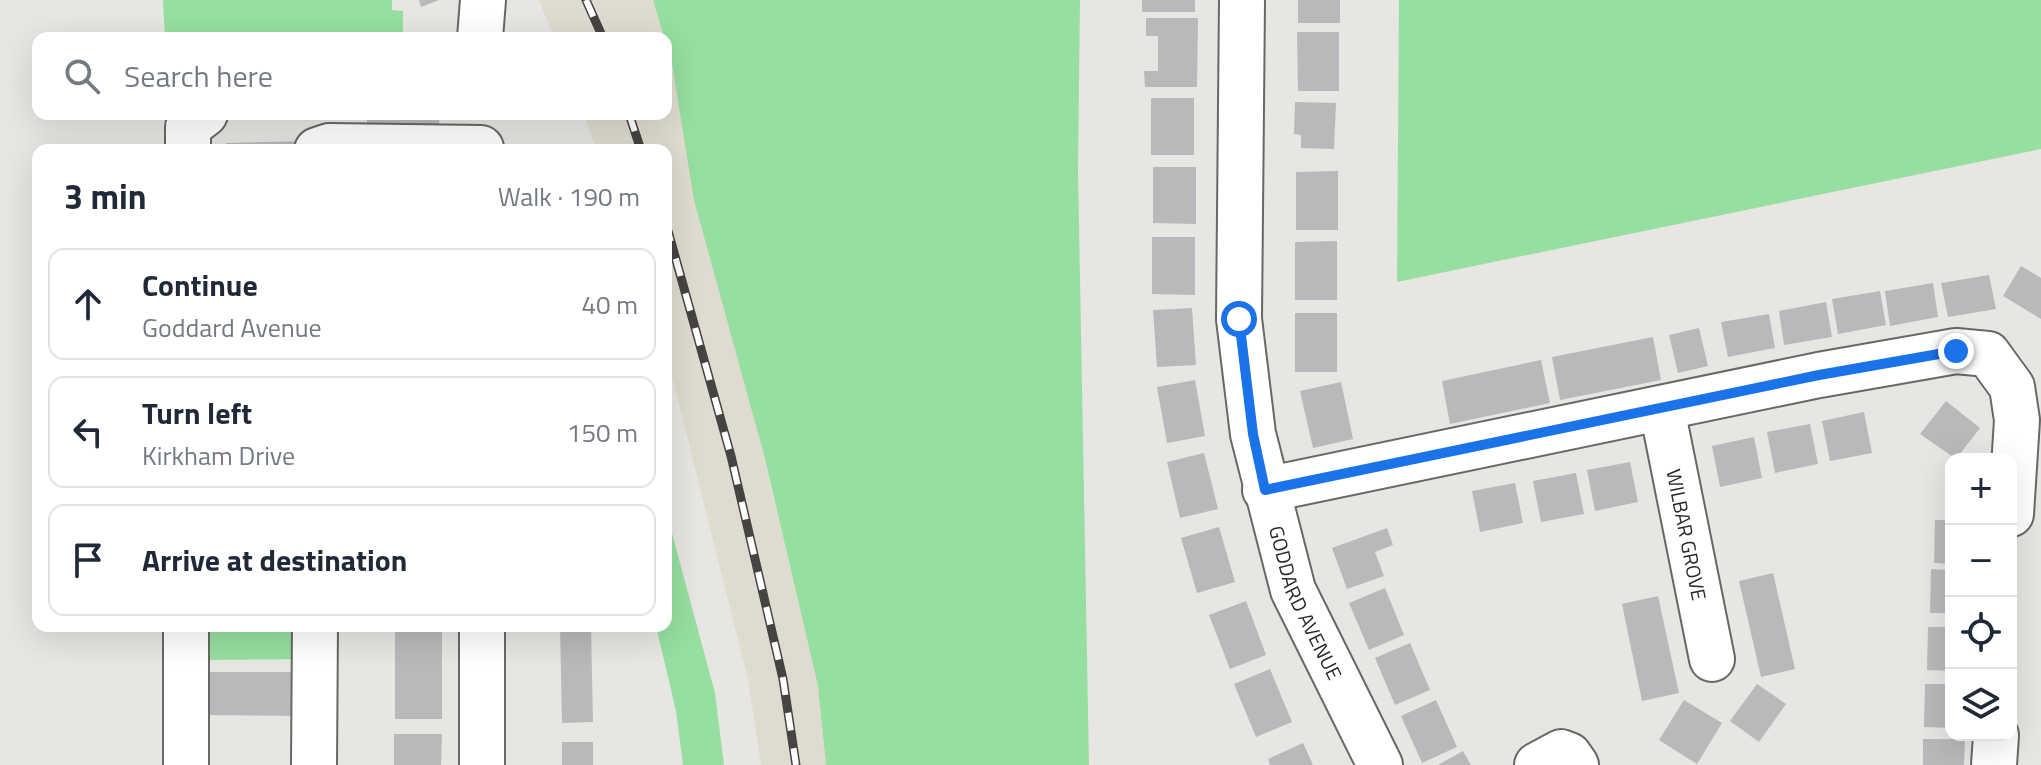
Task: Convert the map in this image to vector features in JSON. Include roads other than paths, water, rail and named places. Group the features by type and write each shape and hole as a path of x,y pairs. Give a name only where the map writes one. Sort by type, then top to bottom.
{"street":[{"name":"GODDARD AVENUE","path":"1242,0 1239,319 1253,434 1293,590 1380,765"},
{"path":"188,144 188,127 197,120"},
{"path":"363,144 481,137"},
{"path":"1265,490 1819,375 1956,351 1988,354 2012,387 2017,420 2015,453"},
{"name":"WILBAR GROVE","path":"1662,409 1712,659"},
{"path":"186,632 186,765"},
{"path":"314,765 315,632"},
{"path":"482,632 482,765"},
{"path":"1994,765 1996,741"},
{"path":"1537,765 1561,752 1569,755 1576,765"}],"railway":[{"path":"586,0 600,32"},
{"path":"631,120 639,144"},
{"path":"672,245 731,456 783,679 796,765"}]}
